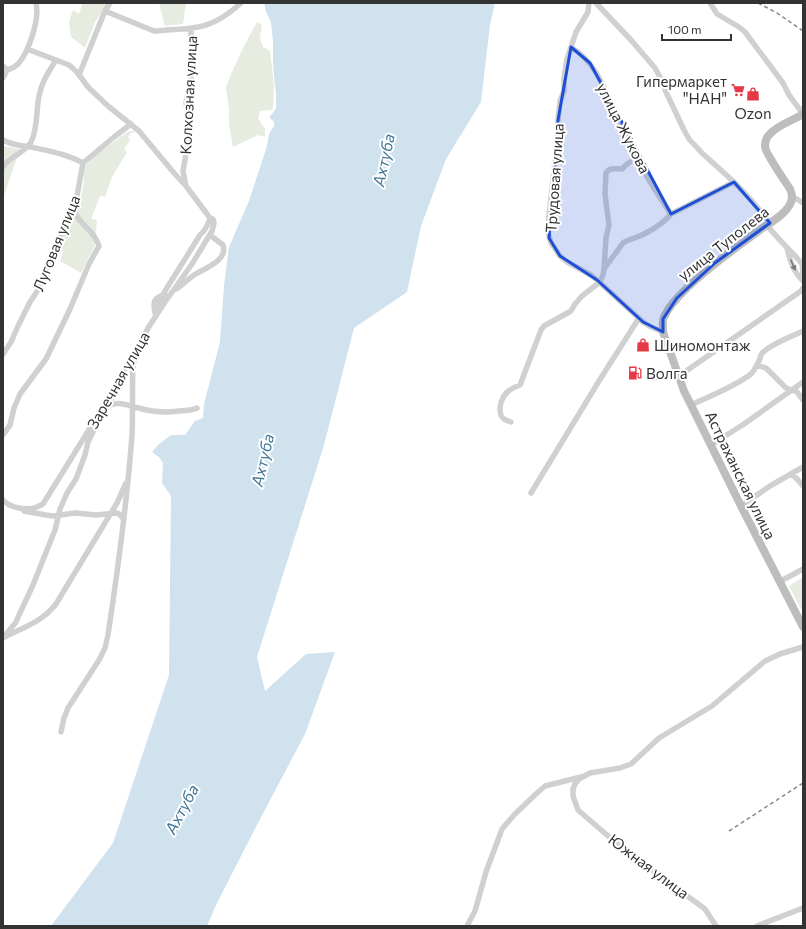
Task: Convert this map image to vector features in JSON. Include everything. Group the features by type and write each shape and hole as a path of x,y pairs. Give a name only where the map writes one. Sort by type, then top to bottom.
{"main road":[{"path":"793,198 790,189 766,151 765,144 771,132 803,114"},
{"name":"улица Туполева","path":"663,332 666,313 677,298 715,263 784,212 793,198"},
{"name":"Астраханская улица","path":"663,332 691,405 803,627"}],"street":[{"path":"3,78 5,68 14,67 20,62 27,48 36,26 36,3"},
{"path":"79,75 105,11 110,3"},
{"name":"Колхозная улица","path":"105,11 154,31 200,27 210,24 225,16 241,3"},
{"name":"Трудовая улица","path":"589,3 588,12 576,32 568,53 564,78 564,90 560,102 548,232 551,243 560,256 600,282 638,318 651,327 663,332"},
{"path":"596,3 655,68 689,139 752,201 769,224 772,232 802,264 803,275"},
{"path":"710,3 717,14 745,32 784,83 789,95 803,114"},
{"name":"Колхозная улица","path":"186,186 183,171 189,137 186,102 191,81 191,28"},
{"name":"улица Жукова","path":"571,47 590,63 602,83 638,158 671,214"},
{"name":"Колхозная улица","path":"27,48 69,65 88,87 139,131 186,186 210,218"},
{"path":"4,164 27,147 31,142 42,82 56,60"},
{"path":"3,140 11,145 62,154 83,163 114,136 131,124"},
{"path":"511,422 501,416 500,411 502,399 509,390 520,385 541,330 544,326 571,311 582,296 600,282 603,275 606,238 609,225 605,194 606,173 610,169 622,169 627,164 638,158"},
{"name":"Луговая улица","path":"3,354 11,342 30,302 38,290 77,196 83,163"},
{"path":"604,269 623,243 627,240 637,238 666,219 671,214 734,182"},
{"path":"793,198 803,203"},
{"path":"3,435 10,425 14,408 20,394 46,359 99,246 93,234 80,222 74,209 74,202"},
{"path":"155,314 192,264 210,235 214,223 210,218"},
{"name":"Заречная улица","path":"43,504 126,368 155,314 163,294 200,235 205,231 210,218"},
{"path":"163,294 173,291 220,258 224,251 223,245 210,235"},
{"path":"787,247 791,264 803,281"},
{"path":"653,378 678,374 801,291 803,288"},
{"path":"531,493 638,318"},
{"path":"61,732 68,708 105,648 124,519 132,434 133,365 148,328"},
{"path":"691,405 745,378 753,372 760,355 765,350 774,344 803,331"},
{"path":"757,365 766,368 786,388 796,392 803,400"},
{"path":"3,638 16,622 55,530 60,508 76,479 88,442 113,397 126,368"},
{"path":"711,445 744,424 803,382"},
{"path":"108,406 114,403 119,403 165,413 192,410 197,408"},
{"path":"741,506 770,486 803,467"},
{"path":"792,474 803,486"},
{"path":"3,638 41,619 51,611 117,503 128,478"},
{"path":"3,500 10,505 26,511 46,515 75,513 96,515 116,513 120,514 124,519"},
{"path":"19,508 36,507 43,504"},
{"path":"43,504 41,510 46,515"},
{"path":"779,582 803,569"},
{"path":"467,926 475,911 486,872 502,829 515,814 545,786 631,764 658,738 712,706 765,661 780,654 803,647"},
{"name":"Южная улица","path":"583,777 579,779 573,789 573,796 578,810 622,848 705,909 716,926"},
{"path":"757,926 803,908"}],"highlighted area":[{"path":"571,47 590,63 671,214 734,182 770,223 715,263 677,298 663,319 663,332 643,322 597,280 560,256 549,238 558,120"}],"shaded area":[{"path":"81,3 108,3 95,22 85,48 71,37 69,22 73,10 79,14 82,5"},
{"path":"159,3 186,3 183,24 165,26"},
{"path":"257,22 262,25 260,38 263,47 270,51 274,85 273,107 272,110 260,111 258,118 265,129 265,137 258,135 233,147 229,124 229,109 226,88 242,50"},
{"path":"130,131 136,132 131,133 128,137 130,141 124,149 127,152 112,177 105,197 100,196 91,219 97,220 95,245 81,273 60,261 63,252 58,250 81,198 86,165 95,155"},
{"path":"3,146 20,149 3,198"},
{"path":"803,577 803,613 789,586"}],"water":[{"name":"Ахтуба","path":"264,3 495,3 490,25 481,102 446,159 421,226 407,292 354,328 324,445 257,657 265,691 306,654 335,652 305,734 216,905 207,926 51,926 113,843 169,675 171,496 162,483 163,463 159,457 152,452 158,445 171,435 185,435 195,421 203,418 204,404 220,342 224,286 229,247 249,201 267,146 269,134 274,126 274,122 270,118 276,108 273,41 271,22 266,12"}],"railway":[{"path":"758,3 777,13 803,31"},
{"path":"729,831 803,783"}],"place":[{"name":"Гипермаркет \"НАН\"","path":"738,90"},
{"name":"Ozon","path":"753,94"},
{"name":"Шиномонтаж","path":"643,345"},
{"name":"Волга","path":"635,373"}]}
